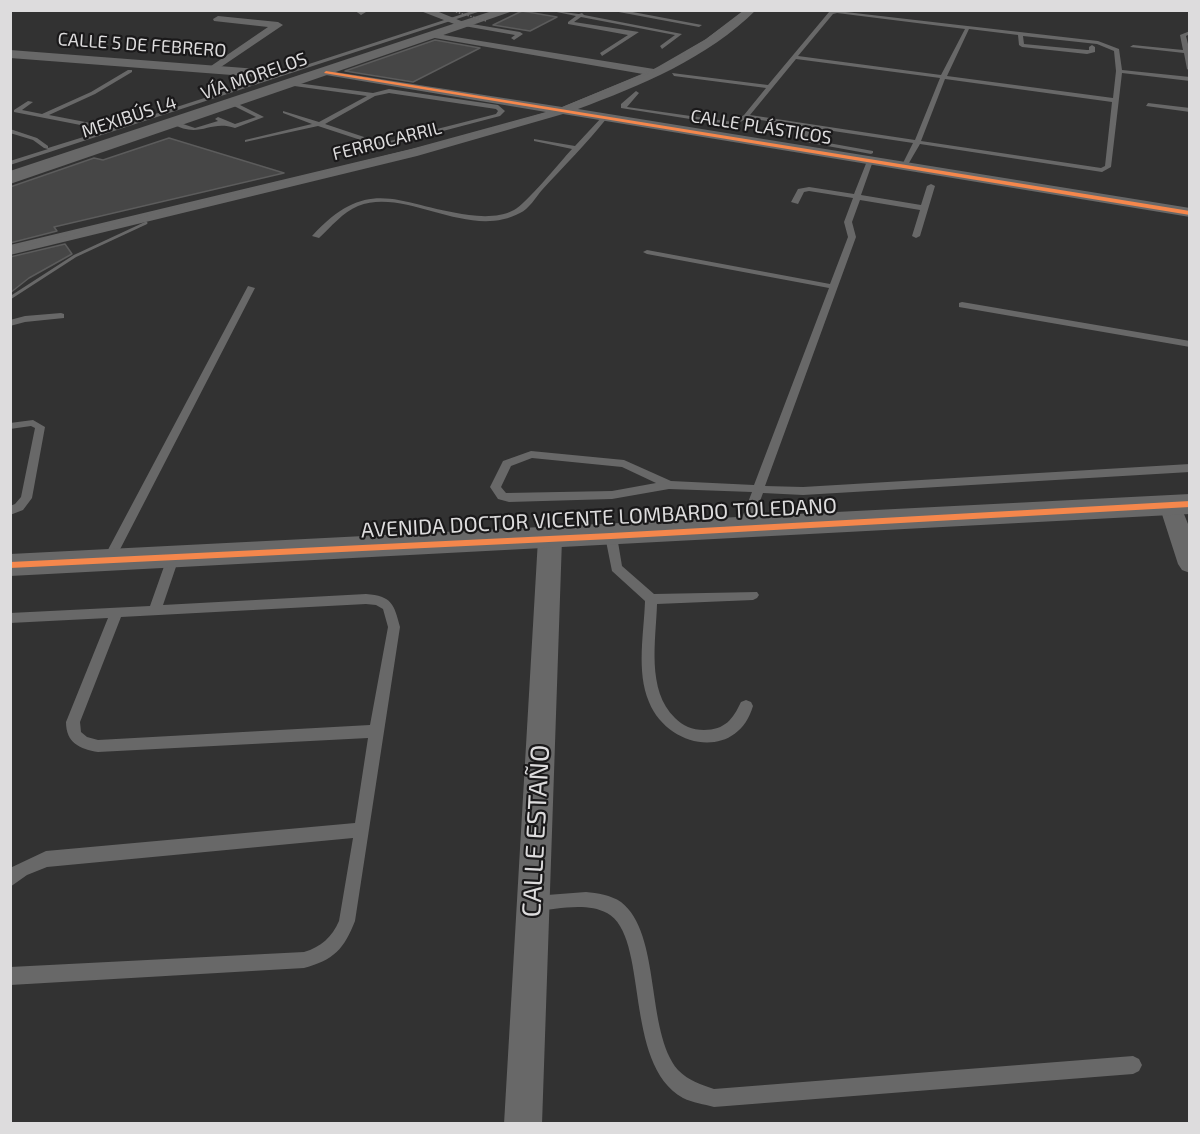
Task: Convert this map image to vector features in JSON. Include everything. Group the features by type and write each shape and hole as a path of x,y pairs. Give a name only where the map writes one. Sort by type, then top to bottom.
{"main road":[{"name":"VÍA MORELOS","path":"10,158 271,74 458,18 510,10"},
{"name":"VÍA MORELOS","path":"10,178 174,123 239,106 289,84 435,35 458,18"}],"street":[{"path":"423,10 458,18"},
{"name":"FERROCARRIL","path":"10,250 417,152 561,111 653,72 728,31 751,10"},
{"path":"215,68 278,25 218,19"},
{"path":"435,35 653,72"},
{"name":"CALLE 5 DE FEBRERO","path":"10,54 271,74"},
{"name":"CALLE PLÁSTICOS","path":"326,72 604,118 871,157 904,167 1190,213"},
{"path":"1180,504 1190,564"},
{"name":"AVENIDA DOCTOR VICENTE LOMBARDO TOLEDANO","path":"10,565 611,536 1180,504"},
{"name":"CALLE ESTAÑO","path":"523,1124 550,539"}],"lane":[{"name":"MEXIBÚS L4","path":"10,163 482,10"},
{"name":"MEXIBÚS L4","path":"10,172 458,18 496,10"},
{"path":"549,10 646,26 679,34 662,47"},
{"path":"588,10 570,22 633,34"},
{"path":"609,10 699,25"},
{"path":"636,93 623,105 624,108 727,125 746,116 794,57 835,12 1020,33 1110,46 1117,50 1119,71 1108,167 1102,170 746,116"},
{"path":"458,18 520,34 514,38"},
{"path":"602,54 658,18"},
{"path":"904,167 917,143 943,77 968,27"},
{"path":"1190,32 1183,35 1190,69"},
{"path":"1020,33 1022,44 1045,44 1090,52 1092,47"},
{"path":"1133,47 1187,52"},
{"path":"794,57 1114,100"},
{"path":"41,117 93,93 130,71"},
{"path":"1119,71 1190,79"},
{"path":"674,74 769,87"},
{"path":"289,84 373,95"},
{"path":"248,141 319,124 337,117 373,95 389,91 498,107 502,111 498,115 388,144 377,144 319,124 285,112"},
{"path":"30,102 16,111 106,128"},
{"path":"1148,105 1190,110"},
{"path":"239,106 261,117 238,126 217,118 239,106"},
{"path":"316,236 354,204 367,201 382,200 471,218 510,215 519,211 574,148 604,118"},
{"path":"174,123 195,129 223,122"},
{"path":"744,528 852,237 848,222 871,157 802,140 810,126"},
{"path":"10,131 35,139 46,147"},
{"path":"536,140 574,148"},
{"path":"916,236 931,186"},
{"path":"795,202 801,191 807,189 924,208"},
{"path":"647,252 835,286"},
{"path":"108,561 251,288"},
{"path":"962,305 1190,344"},
{"path":"10,322 61,316"},
{"path":"10,426 33,423 40,427 26,498 19,507 10,512"},
{"path":"669,485 624,464 531,454 514,459 507,464 495,487 502,496 509,498 612,495 669,485 803,491 1190,468"},
{"path":"611,536 616,568 651,599 753,595"},
{"path":"155,610 173,558"},
{"path":"651,599 650,684 660,710 670,723 691,735 713,735 733,727 745,716 746,706"},
{"path":"10,618 378,600 388,606 394,627 346,924 332,949 304,960 10,976"},
{"path":"117,611 73,722 72,731 76,740 84,744 98,746 376,731"},
{"path":"10,879 21,870 46,859 361,830"},
{"path":"532,904 566,900 601,903 615,908 624,916 635,944 652,1032 661,1056 674,1077 687,1090 714,1098 1133,1065"}],"path":[{"path":"458,18 486,21"}],"building":[{"path":"522,11 557,17 530,31 493,25"},
{"path":"435,40 480,48 413,82 345,71"},
{"path":"169,138 284,173 54,227 57,231 10,243 10,187 94,158 103,160"},
{"path":"65,244 72,254 29,278 10,293 10,257"}],"railway":[{"path":"115,223 453,140 558,110 659,68 705,41 747,10"},
{"path":"10,248 122,221"},
{"path":"10,298 75,256 146,223"}],"cycle path":[{"path":"326,72 1190,213"},
{"path":"10,565 611,536 1190,504"}]}
